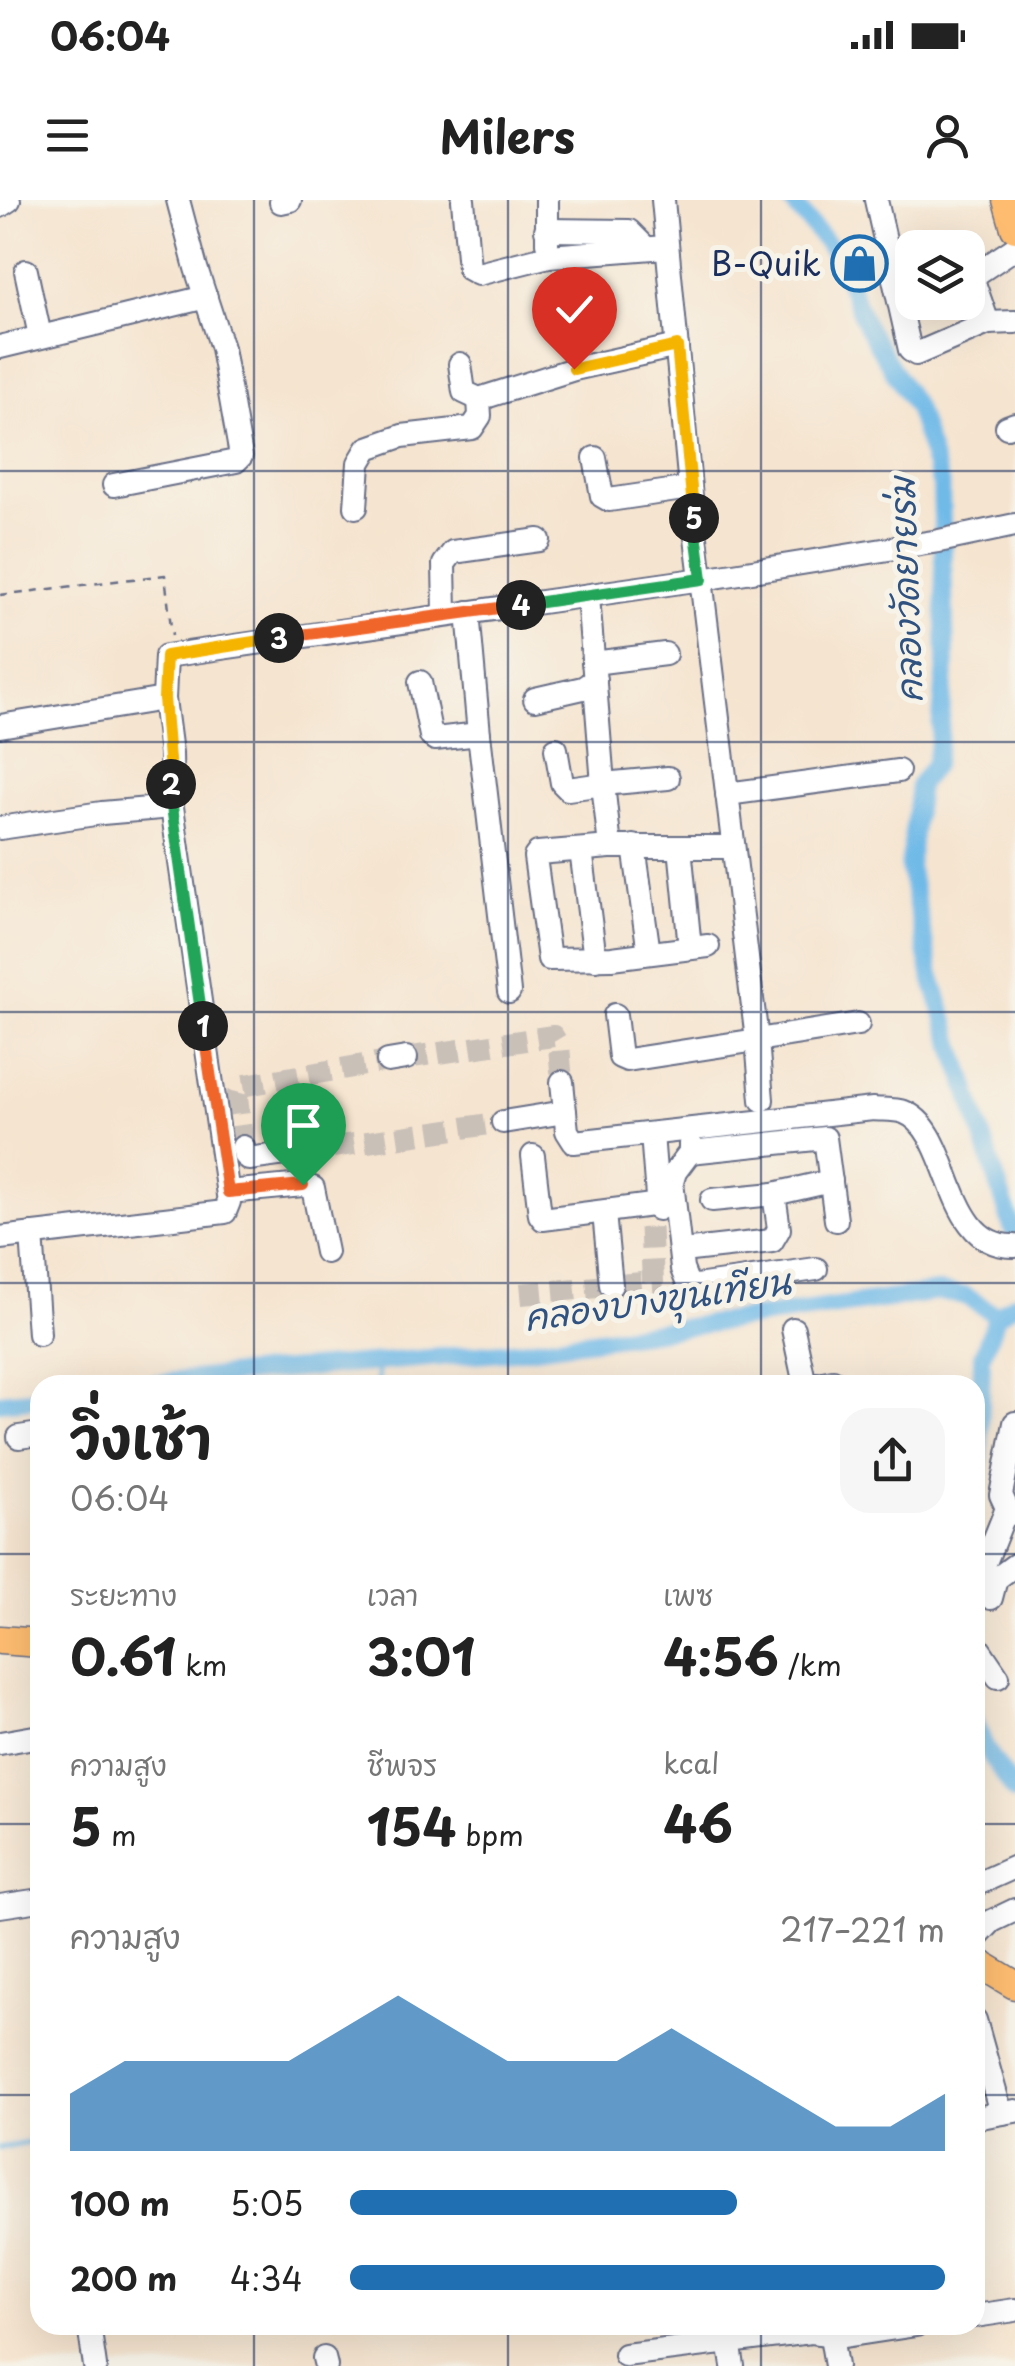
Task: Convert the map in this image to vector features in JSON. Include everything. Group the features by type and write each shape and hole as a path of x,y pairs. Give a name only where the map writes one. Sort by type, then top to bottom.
{"main road":[{"path":"1007,200 1015,228"},
{"path":"0,1640 30,1642"},
{"path":"985,1961 1015,1985"}],"street":[{"path":"0,206 9,200"},
{"path":"114,485 236,461 241,456 222,348 178,200"},
{"path":"463,200 472,272 478,274 549,256 656,248"},
{"path":"547,200 549,256"},
{"path":"663,200 656,248 677,346 762,1100"},
{"path":"876,200 895,263"},
{"path":"546,230 629,231 656,248"},
{"path":"985,266 1015,248"},
{"path":"26,272 40,336"},
{"path":"0,347 206,298"},
{"path":"985,314 988,323"},
{"path":"907,320 910,350 916,354 988,323 1015,322"},
{"path":"460,364 464,392 480,399 574,369 677,346"},
{"path":"356,506 360,463 368,448 402,436 472,428 480,416 480,399"},
{"path":"595,458 602,496 610,500 690,488"},
{"path":"0,1238 225,1212 229,1202 172,807 164,658 173,652 702,579 1015,525"},
{"path":"509,992 479,734 444,564 454,552 539,540"},
{"path":"588,596 604,784 649,954"},
{"path":"535,699 583,688 594,672 665,654"},
{"path":"420,682 430,736 435,739 479,734"},
{"path":"0,726 164,698"},
{"path":"556,749 562,783 568,788 668,778"},
{"path":"727,794 898,771"},
{"path":"0,828 102,812 172,807"},
{"path":"680,847 699,947 595,959 548,959 534,857 538,853 622,846 731,847"},
{"path":"581,850 595,959"},
{"path":"615,1015 623,1060 643,1060 858,1024"},
{"path":"562,1082 568,1137 574,1142 652,1134 824,1126"},
{"path":"816,1269 691,1288 682,1269 672,1182 690,1148 824,1126 873,1109 902,1112 921,1123 973,1231 994,1246 1015,1246"},
{"path":"503,1122 565,1112"},
{"path":"824,1126 836,1220"},
{"path":"533,1156 542,1218 655,1210 652,1134"},
{"path":"243,1147 249,1159 300,1152"},
{"path":"712,1200 774,1194 831,1181"},
{"path":"228,1192 303,1185 313,1188 326,1252"},
{"path":"682,1251 772,1242 779,1229 774,1194"},
{"path":"604,1213 611,1285"},
{"path":"32,1234 39,1334"},
{"path":"793,1329 812,1375"},
{"path":"985,1587 1011,1511 1001,1494 1015,1423"},
{"path":"985,1591 999,1574 1015,1564"},
{"path":"985,1658 998,1677"},
{"path":"0,1743 30,1738"},
{"path":"985,1880 1015,1866"},
{"path":"0,1906 30,1902"},
{"path":"985,1935 992,1921 1015,1910"},
{"path":"985,2048 1008,2112"},
{"path":"985,2314 1015,2310"},
{"path":"91,2335 96,2366"},
{"path":"625,2354 780,2335"},
{"path":"826,2335 839,2335"},
{"path":"831,2336 836,2366"},
{"path":"729,2340 733,2366"}],"path":[{"path":"0,595 165,576 173,652"}],"waterway":[{"name":"คลองวัดยายร่ม","path":"790,200 837,255 866,326 916,408 941,485 946,662 939,742 934,765 919,785 909,867 931,975 1015,1237"},
{"name":"คลองบางขุนเทียน","path":"228,1375 514,1351 938,1292 966,1296 997,1316 982,1356 982,1375"},
{"name":"คลองวัดยายร่ม","path":"997,1316 1015,1303"},
{"path":"376,1363 377,1375"},
{"name":"คลองบางขุนเทียน","path":"0,1402 30,1399"},
{"name":"คลองบางขุนเทียน","path":"985,1747 1015,1792"},
{"path":"0,2148 30,2143"}],"tunnel":[{"path":"406,1058 553,1036 559,1046 562,1082"},
{"path":"243,1147 237,1098 240,1086 388,1061"},
{"path":"300,1152 503,1122"},
{"path":"521,1294 653,1282 650,1216"}],"place":[{"name":"B-Quik","path":"860,263"}],"route":[{"path":"303,1185 228,1192 172,807 164,658 173,652 702,579 677,346 574,369"}]}
